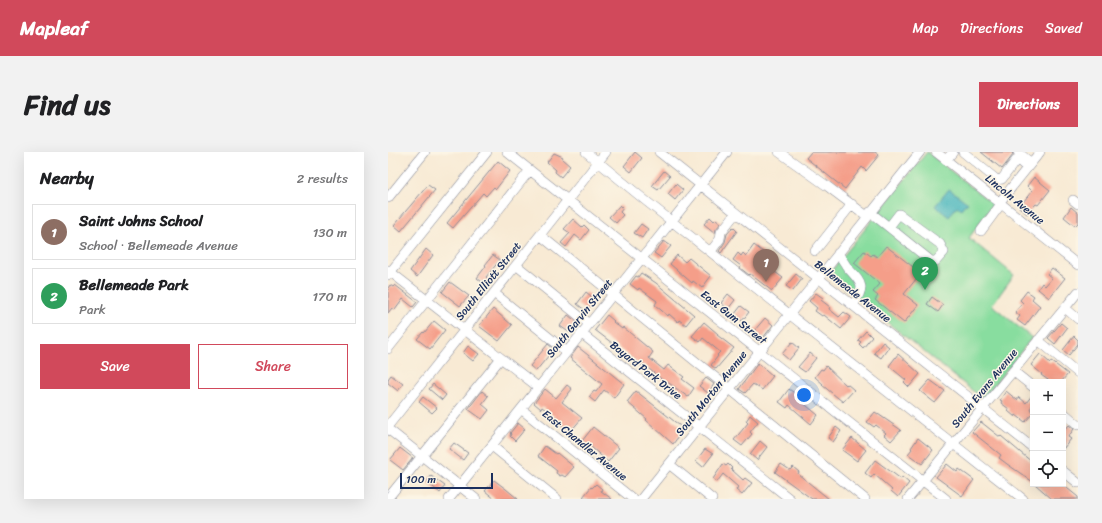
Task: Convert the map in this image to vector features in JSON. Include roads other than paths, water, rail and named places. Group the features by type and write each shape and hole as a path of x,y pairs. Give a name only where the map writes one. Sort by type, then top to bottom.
{"street":[{"path":"486,152 389,272 538,387"},
{"name":"East Gum Street","path":"508,152 946,499"},
{"path":"586,152 1023,499"},
{"name":"South Elliott Street","path":"388,426 606,152"},
{"name":"Bellemeade Avenue","path":"659,152 1030,446"},
{"name":"South Garvin Street","path":"449,499 726,152"},
{"path":"779,152 852,204 889,227 931,261 936,262 944,252 940,244 899,214 889,227"},
{"name":"South Morton Avenue","path":"640,499 920,152"},
{"name":"Lincoln Avenue","path":"936,152 1077,262"},
{"path":"946,160 953,152"},
{"path":"963,152 997,180 1002,179 1017,159 1029,165"},
{"path":"1018,152 1029,165"},
{"path":"981,231 1000,203 1040,152"},
{"path":"388,198 422,153"},
{"path":"388,349 530,170"},
{"path":"815,251 852,204"},
{"path":"711,251 720,239 721,232 736,213"},
{"path":"540,235 865,499"},
{"path":"838,253 847,266 860,280 861,285 859,297 853,305"},
{"path":"516,265 590,324"},
{"name":"South Evans Avenue","path":"908,499 1078,292"},
{"path":"494,293 567,352"},
{"path":"1065,308 1078,319"},
{"name":"Bayard Park Drive","path":"582,334 790,499"},
{"path":"1038,340 1078,373"},
{"path":"388,498 501,358"},
{"path":"1013,371 1030,385"},
{"name":"East Chandler Avenue","path":"521,410 633,499"},
{"path":"1066,415 1078,425"},
{"path":"388,429 476,499"},
{"path":"492,446 558,499"},
{"path":"669,464 712,499"},
{"path":"1066,473 1078,483"}],"water":[{"path":"949,189 968,203 961,209 957,206 949,217 935,206"}],"place":[{"name":"Saint Johns School","path":"766,282"},
{"name":"Bellemeade Park","path":"925,290"}]}
